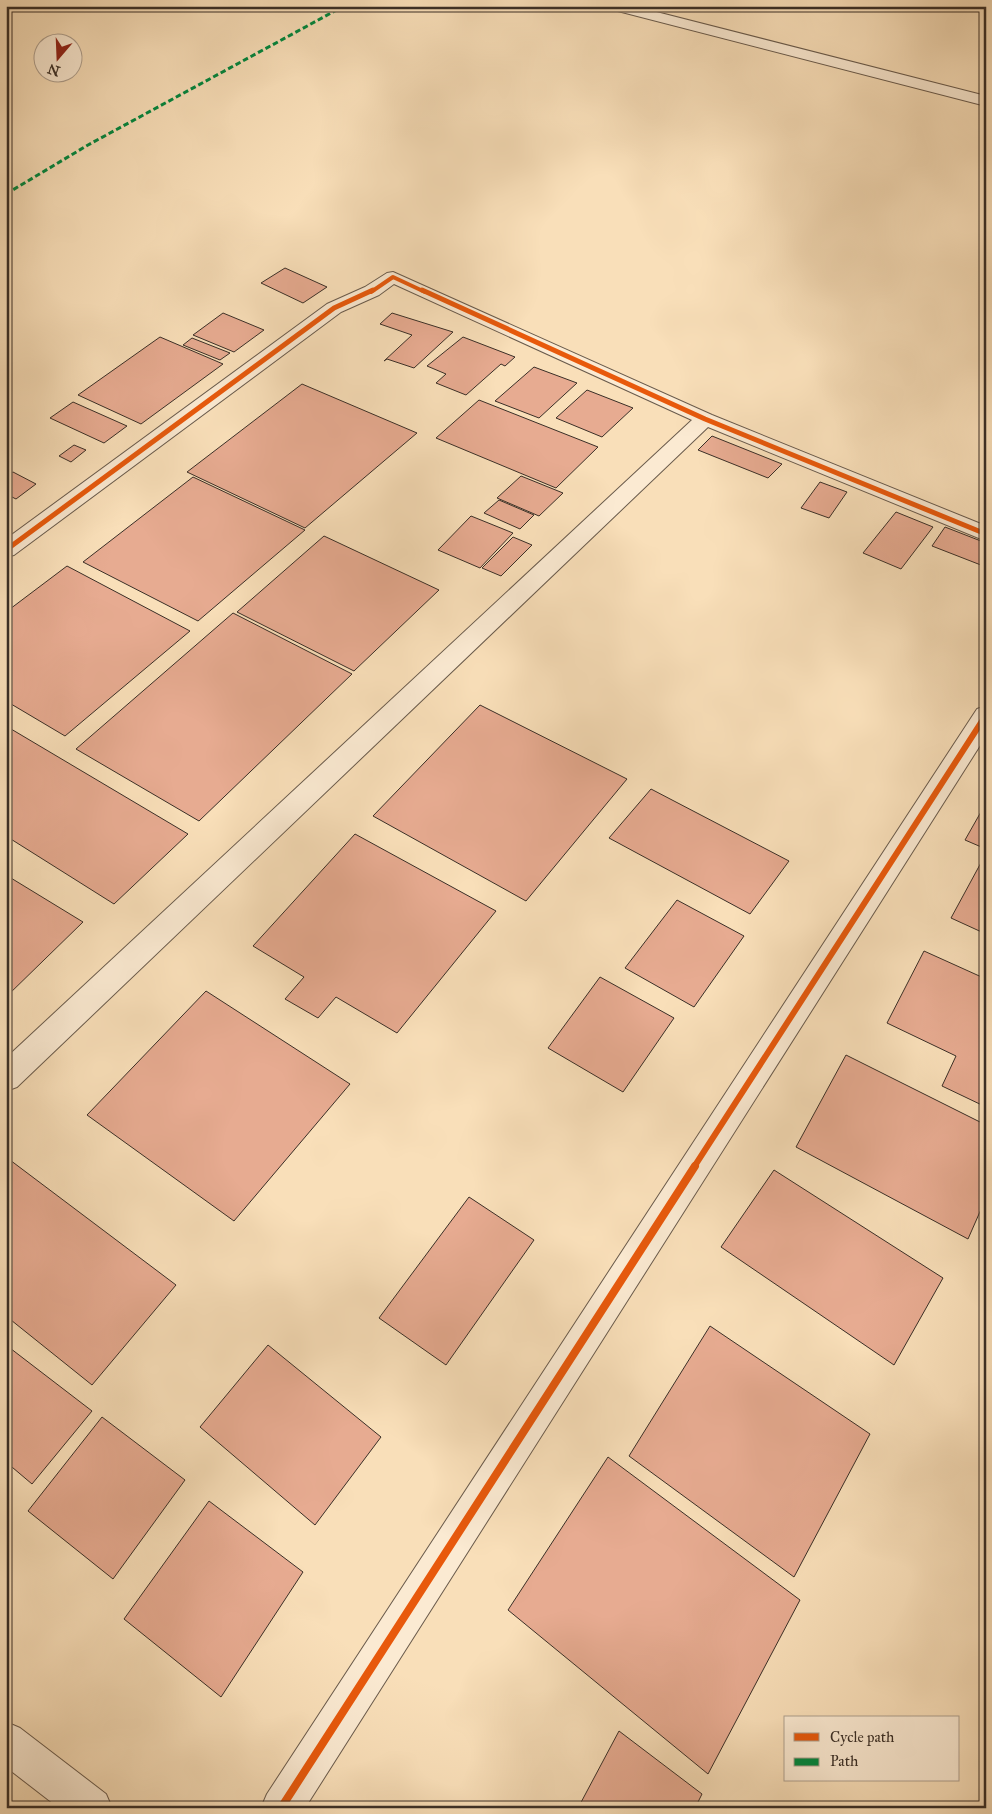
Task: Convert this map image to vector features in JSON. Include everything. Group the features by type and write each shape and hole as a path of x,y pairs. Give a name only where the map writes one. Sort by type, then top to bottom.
{"street":[{"path":"615,6 986,101"},
{"path":"6,550 334,308 372,291 393,277 705,419 986,534"},
{"path":"6,1078 705,419"},
{"path":"282,1808 986,715"},
{"path":"6,1742 92,1808"}],"building":[{"path":"285,268 327,287 303,303 261,283"},
{"path":"223,313 264,330 234,352 193,335"},
{"path":"392,313 453,332 414,368 387,359 384,361 412,335 380,324"},
{"path":"160,337 223,364 141,424 78,395"},
{"path":"463,337 515,357 505,366 501,364 466,395 436,383 446,374 427,366"},
{"path":"192,338 230,353 220,360 183,345"},
{"path":"534,367 577,383 539,418 495,401"},
{"path":"302,384 417,433 305,528 187,472"},
{"path":"587,390 633,408 602,437 556,418"},
{"path":"479,400 598,447 556,488 436,438"},
{"path":"73,402 127,426 104,443 50,418"},
{"path":"712,436 782,464 768,478 698,450"},
{"path":"74,445 86,450 71,462 59,456"},
{"path":"13,472 36,484 16,499 6,494 6,473"},
{"path":"521,476 563,493 539,516 497,498"},
{"path":"193,477 305,530 198,621 83,562"},
{"path":"820,482 847,492 829,518 801,508"},
{"path":"499,500 534,515 520,529 484,513"},
{"path":"896,512 933,527 901,569 863,553"},
{"path":"471,516 513,533 480,568 438,550"},
{"path":"945,527 986,543 986,567 932,546"},
{"path":"324,536 439,590 354,671 237,612"},
{"path":"513,537 532,545 501,576 482,568"},
{"path":"67,566 190,631 65,736 6,701 6,612"},
{"path":"233,613 352,674 199,821 76,749"},
{"path":"480,705 627,779 526,901 373,816"},
{"path":"6,726 188,834 114,904 6,836"},
{"path":"651,789 789,861 750,914 609,838"},
{"path":"986,803 986,849 965,840"},
{"path":"355,834 496,911 397,1033 336,997 318,1018 285,999 304,977 253,946"},
{"path":"983,859 986,861 986,934 951,918"},
{"path":"6,875 83,922 6,997"},
{"path":"677,900 744,936 694,1007 625,968"},
{"path":"924,951 986,979 986,1107 942,1086 956,1056 887,1023"},
{"path":"600,977 674,1018 623,1092 548,1048"},
{"path":"206,991 350,1084 234,1221 87,1115"},
{"path":"846,1055 986,1125 986,1198 968,1239 796,1147"},
{"path":"6,1157 176,1285 92,1385 6,1316"},
{"path":"774,1170 943,1278 894,1365 721,1247"},
{"path":"469,1197 534,1240 446,1365 379,1318"},
{"path":"710,1326 870,1434 794,1577 629,1456"},
{"path":"6,1345 92,1411 32,1484 6,1462"},
{"path":"268,1345 381,1437 315,1525 200,1427"},
{"path":"102,1417 185,1480 113,1579 28,1511"},
{"path":"608,1457 800,1600 708,1774 508,1610"},
{"path":"209,1501 303,1572 221,1697 124,1619"},
{"path":"619,1731 702,1794 695,1808 578,1808"}],"marked path":[{"path":"6,194 88,145 344,6"}],"cycle path":[{"path":"6,550 334,308 372,291 393,277 705,419 986,534"},
{"path":"281,1808 986,715"}]}
